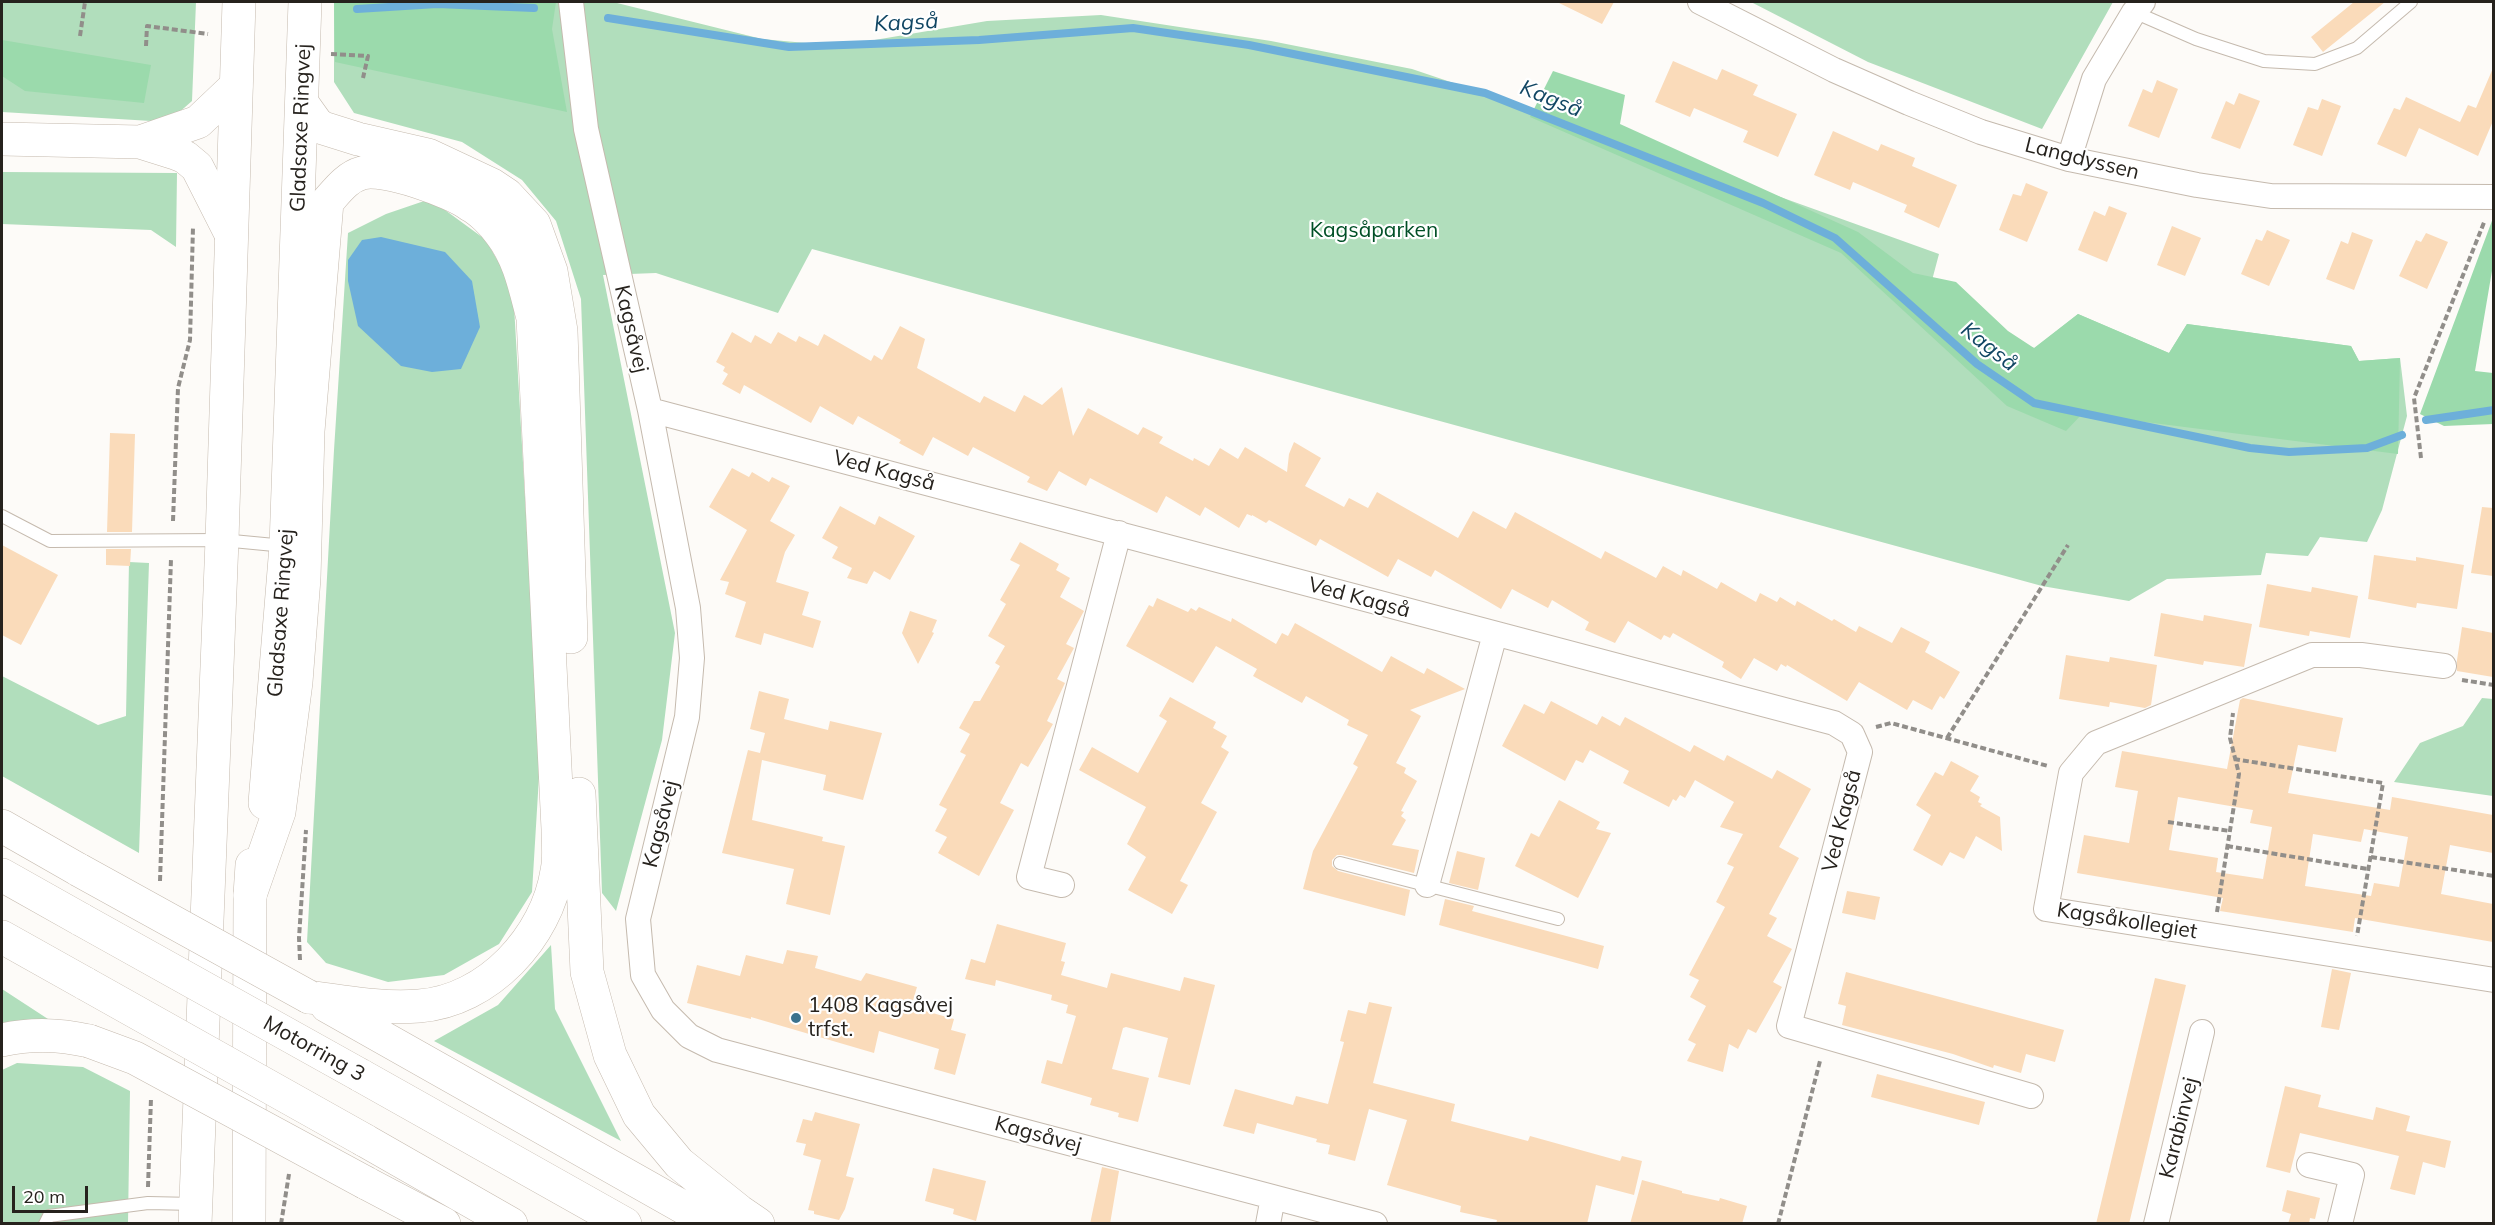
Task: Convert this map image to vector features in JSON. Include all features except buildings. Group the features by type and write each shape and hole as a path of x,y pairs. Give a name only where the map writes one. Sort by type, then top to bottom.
{"main road":[{"path":"196,1214 222,540 239,2"},
{"name":"Gladsaxe Ringvej","path":"249,1224 250,874 265,804 286,546 304,2"},
{"path":"140,142 198,122 236,86"},
{"path":"302,104 317,124 323,128 358,139 428,155 492,185 507,195 534,224 551,271 561,332 570,606 587,972 610,1055 639,1115 679,1163 758,1224"},
{"path":"2,139 140,142 185,157 197,167 231,234"},
{"path":"250,895 279,812 296,682 304,578 308,431 327,202 348,180 362,173 381,172 424,184 470,204 500,232 519,264 533,318 558,829 558,870 546,910 526,945 496,974 461,995 422,1006 380,1006 309,997"},
{"path":"2,826 714,1224"},
{"name":"Motorring 3","path":"2,875 625,1224"},
{"path":"2,937 511,1224"},
{"path":"2,1040 38,1034 64,1035 89,1041 135,1058 444,1224"}],"street":[{"name":"Kagsåvej","path":"571,2 586,129 650,410 688,608 692,658 687,717 638,919 643,975 663,1010 689,1036 717,1050 1375,1224"},
{"name":"Langdyssen","path":"1700,2 1834,70 1909,103 1981,132 2069,159 2197,185 2271,196 2490,207"},
{"path":"2069,159 2094,79 2139,7"},
{"name":"Ved Kagså","path":"650,410 1119,532 1834,723 1852,734 1860,752 1789,1026 2031,1096"},
{"path":"1062,885 1029,877 1119,532"},
{"path":"1427,885 1495,634"},
{"path":"2071,772 2096,743 2312,655 2361,655 2444,666"},
{"name":"Kagsåkollegiet","path":"2071,772 2046,909 2493,980"},
{"name":"Karabinvej","path":"2156,1224 2202,1032"},
{"path":"2309,1165 2352,1174 2340,1224"},
{"path":"1268,1224 1273,1197"}],"lane":[{"path":"2139,7 2196,39 2264,61 2315,64 2357,48 2411,2"},
{"path":"2,516 50,540 222,540 286,546"},
{"path":"1340,863 1558,919"},
{"path":"45,1224 49,1216 148,1203 196,1214"}],"path":[{"path":"80,36 85,2"},
{"path":"146,46 147,26 208,34"},
{"path":"329,54 368,56 363,78"},
{"path":"2421,458 2414,398 2490,207"},
{"path":"160,889 178,388 190,340 193,226"},
{"path":"1947,738 2068,545"},
{"path":"2213,935 2239,774 2230,738 2237,685"},
{"path":"1852,734 1891,723 2071,772"},
{"path":"2234,759 2383,783 2354,957"},
{"path":"2168,822 2230,831"},
{"path":"2227,846 2368,869"},
{"path":"2371,856 2493,876"},
{"path":"1778,1224 1826,1037"},
{"path":"148,1203 152,1091"}],"green space":[{"path":"2,2 196,2 192,101 168,122 2,112"},
{"name":"Kagsåparken","path":"334,2 613,2 762,39 839,46 987,21 1101,15 1271,41 1412,69 1608,135 1939,254 1927,299 2007,343 2035,348 2078,314 2169,353 2187,324 2351,346 2359,361 2400,358 2407,416 2382,510 2367,542 2320,537 2308,556 2266,553 2261,575 2167,579 2129,601 2042,586 812,249 778,313 656,273 603,275 675,633 662,740 616,911 602,893 581,299 556,221 522,180 462,142 354,113 334,82"},
{"path":"334,2 556,2 552,29 567,112 335,62"},
{"path":"1751,2 2113,2 2042,129 1868,62"},
{"path":"2,40 151,65 144,103 25,91 2,76"},
{"path":"1553,71 1625,95 1620,124 1858,232 1913,273 1956,282 2008,331 2034,348 2078,314 2169,353 2187,324 2351,346 2359,361 2400,358 2398,454 2082,414 2066,431 2007,406 1841,253 1530,117"},
{"path":"2,172 177,173 176,247 151,230 2,224"},
{"path":"430,199 486,240 513,288 540,760 532,892 499,944 444,975 388,982 326,963 307,942 348,233 386,214"},
{"path":"2493,218 2493,265 2475,371 2493,373 2493,424 2444,426 2420,414"},
{"path":"129,562 149,563 139,853 2,776 2,676 98,725 126,716"},
{"path":"2482,698 2493,699 2493,796 2394,782 2420,743 2463,726"},
{"path":"551,945 555,1009 621,1141 434,1041 498,1005"},
{"path":"2,989 48,1019 2,1024"},
{"path":"17,1063 83,1067 130,1091 128,1223 2,1223 2,1070"}],"water":[{"path":"381,237 445,252 472,281 480,327 461,369 432,372 401,366 358,326 348,281 348,260 362,240"}],"waterway":[{"name":"Kagså","path":"357,9 437,4 534,8"},
{"name":"Kagså","path":"608,18 789,47 979,40 1133,28 1249,45 1485,93 1763,203 1835,238 1977,364 2034,403 2250,448 2289,452 2367,448 2402,435"},
{"name":"Kagså","path":"2426,420 2494,410"}],"place":[{"name":"1408 Kagsåvej trfst.","path":"796,1018"}]}
